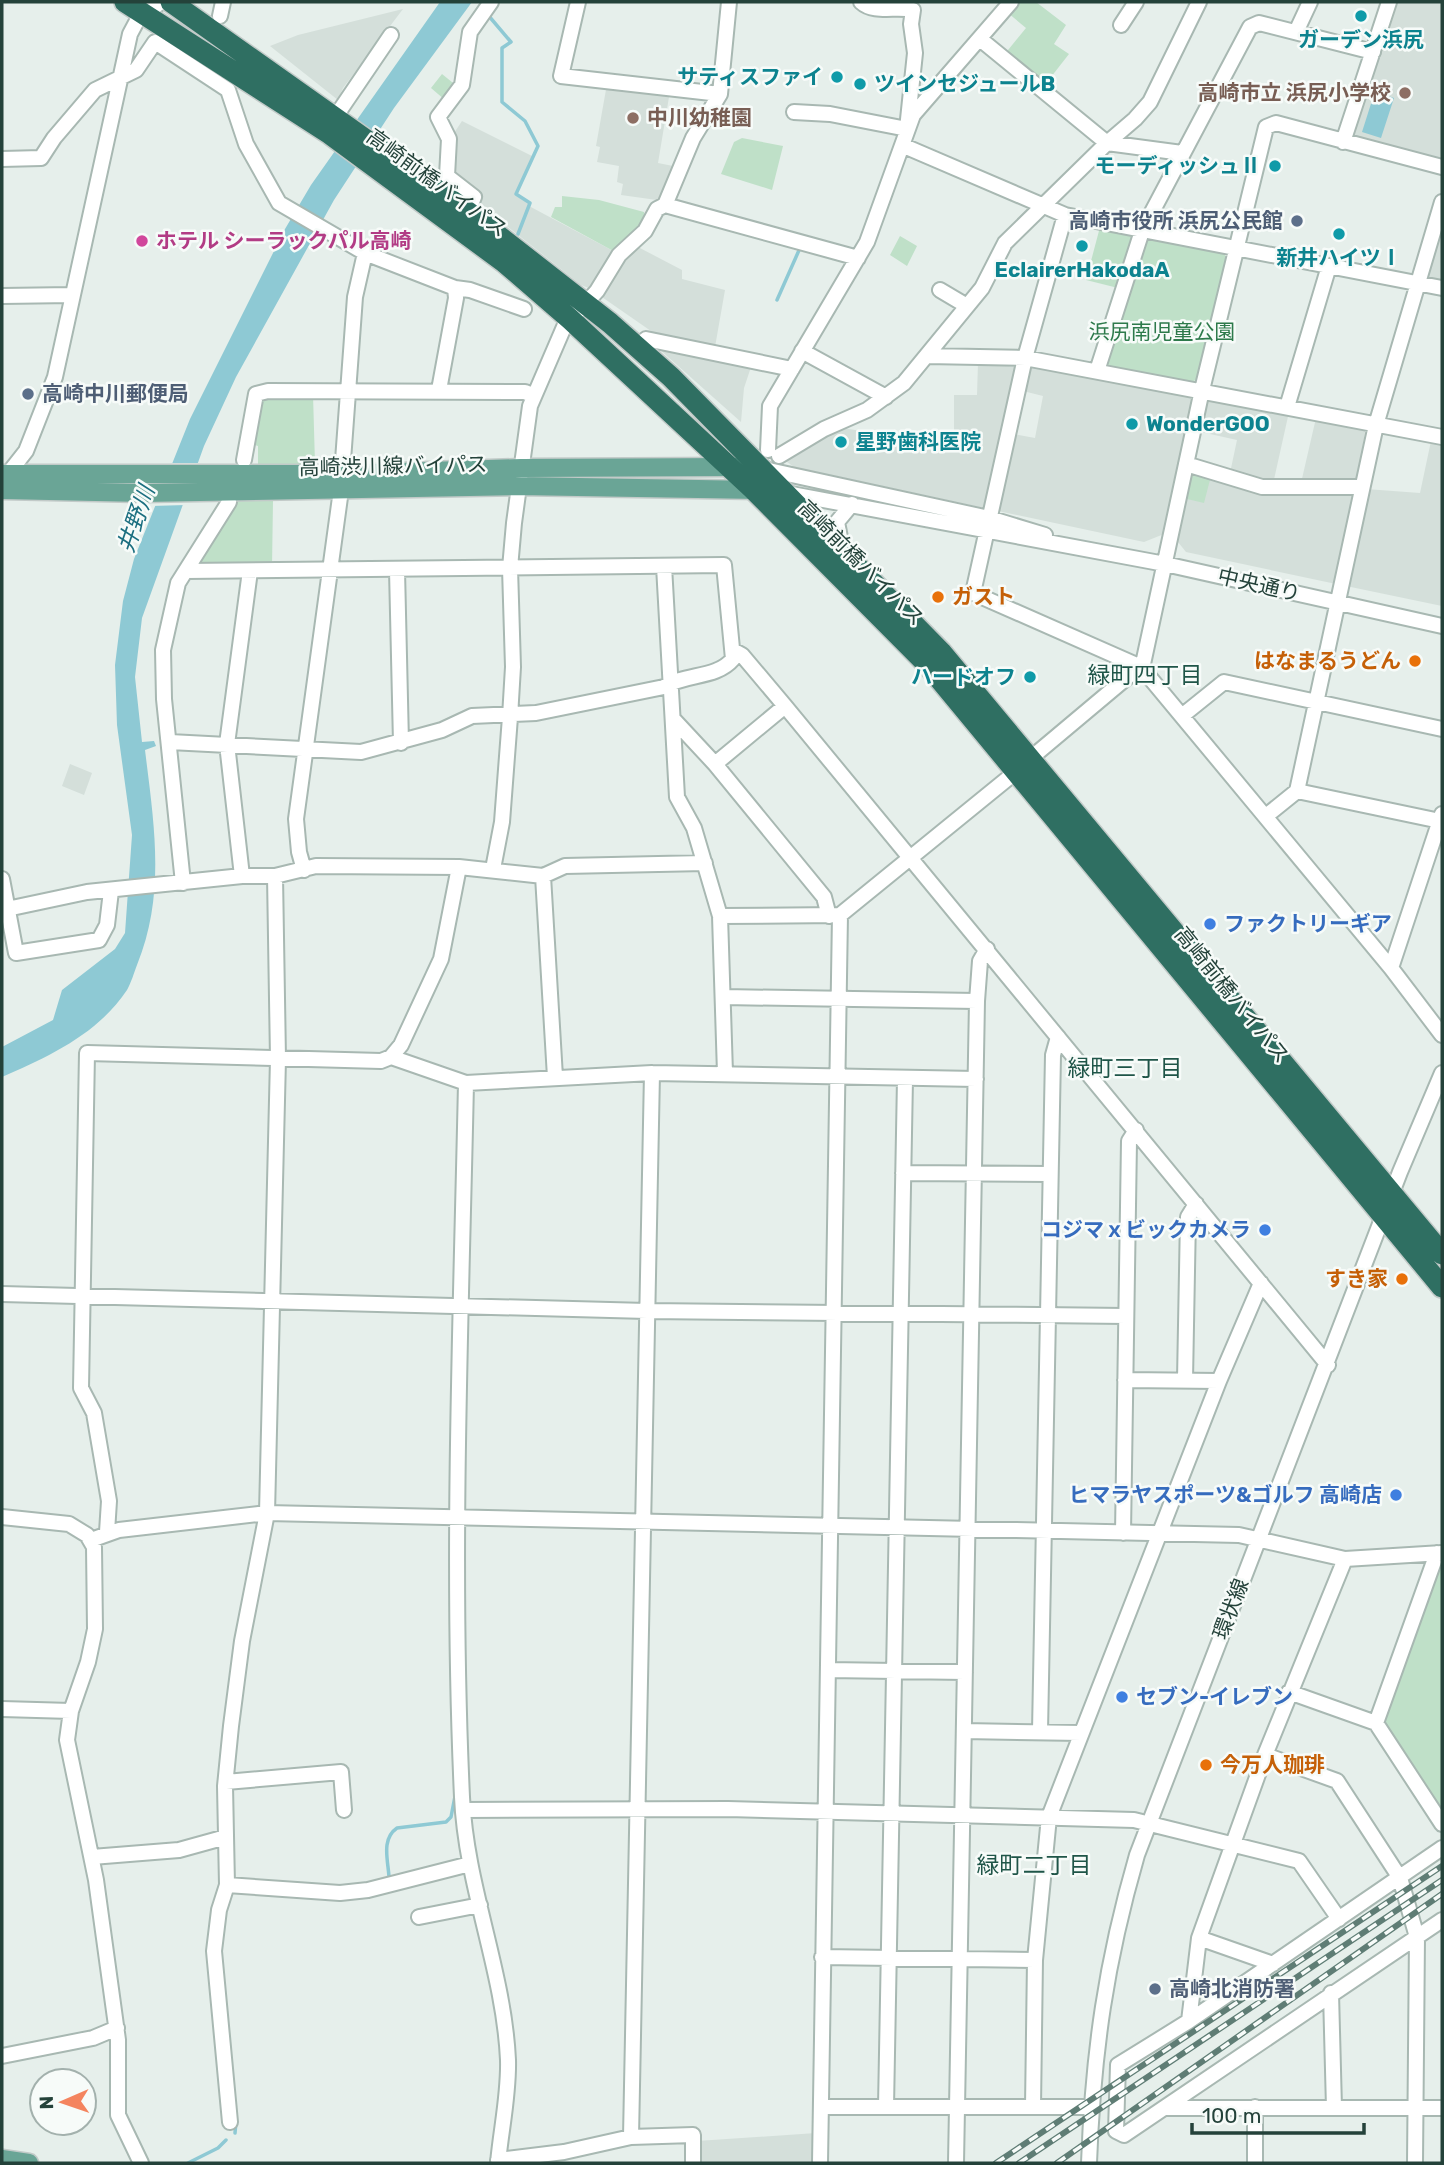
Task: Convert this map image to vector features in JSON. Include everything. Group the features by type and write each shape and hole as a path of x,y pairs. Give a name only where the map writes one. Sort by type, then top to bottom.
{"highway":[{"name":"高崎前橋バイパス","path":"125,2 153,7 335,123"},
{"name":"高崎前橋バイパス","path":"171,2 335,123 504,262 578,311 638,346 770,458 786,493 941,652 1024,764 1383,1217 1442,1287"},
{"name":"高崎前橋バイパス","path":"376,156 468,212 578,311 701,440 928,665 1024,764 1393,1192 1442,1254"}],"main road":[{"path":"693,467 701,460 701,440"},
{"name":"高崎渋川線バイパス","path":"3,480 149,475 208,483 519,477 730,467 770,458"},
{"name":"高崎渋川線バイパス","path":"519,477 786,493"},
{"name":"高崎渋川線バイパス","path":"3,480 142,493 208,483"},
{"path":"2,2159 29,2163"}],"street":[{"path":"468,212 474,197 447,176 449,139 438,117 462,85 470,32 491,2"},
{"path":"578,2 561,76 720,94"},
{"path":"493,869 502,822 510,716 513,667 510,568 526,423 534,396 564,327 597,291 613,263 640,237 657,209 665,205 693,138 720,94 729,2"},
{"path":"861,2 873,9 914,6 911,24 915,53 904,146 876,222 858,258 771,406 767,416 770,458 867,410 904,383 982,288 1004,243 1107,143 1135,120 1150,102 1199,2"},
{"path":"907,129 913,115 1011,2"},
{"path":"1121,25 1136,2"},
{"path":"1296,32 1310,2"},
{"path":"1343,142 1389,2"},
{"path":"3,480 26,451 49,396 130,34 153,7"},
{"path":"1097,371 1142,230 1250,27 1259,23 1373,52"},
{"path":"335,123 391,35"},
{"path":"980,39 1107,143 1182,153"},
{"path":"2,159 41,158 54,138 95,90 136,70 155,42 188,61 228,90 246,144 264,181 283,206 365,253 455,288 470,290 524,309"},
{"path":"794,112 830,114 907,129"},
{"path":"720,916 834,916 1141,667 1202,390 1266,127 1276,123 1442,167"},
{"path":"904,146 1065,215 1442,288"},
{"path":"1266,816 1297,790 1376,425 1442,202"},
{"path":"665,205 858,258"},
{"path":"1065,215 1025,358 973,593 1141,667 1391,968 1442,1035"},
{"path":"304,870 299,852 296,819 342,482 355,297 365,253"},
{"path":"1287,407 1329,266"},
{"path":"439,390 456,298 455,288"},
{"path":"940,290 967,306"},
{"path":"2,296 72,295"},
{"path":"638,346 646,339 793,369"},
{"path":"803,351 886,397"},
{"path":"927,356 1025,358 1442,437"},
{"path":"244,460 256,394 268,391 439,390 526,392 534,396"},
{"name":"中央通り","path":"770,458 988,525 1442,626"},
{"path":"1186,464 1262,487 1362,487"},
{"name":"中央通り","path":"786,493 988,525"},
{"path":"178,884 170,742 164,699 163,650 178,583 229,502"},
{"path":"842,549 837,522 852,505"},
{"path":"170,742 361,752 401,743 472,716 510,716 664,687 673,681 726,667 733,659 724,565 186,570"},
{"path":"664,566 673,681 677,797 694,828 720,916 725,1073"},
{"path":"397,570 401,743"},
{"path":"242,876 228,744 250,571"},
{"path":"733,650 742,655 785,706 1328,1365"},
{"path":"1183,715 1224,682 1442,729"},
{"path":"715,764 785,706"},
{"path":"675,721 715,764 824,897 834,916 839,999 820,2163"},
{"path":"1297,790 1441,818 1391,968"},
{"path":"7,909 87,892 242,876 275,876 316,866 459,867 543,876 565,866 705,863"},
{"path":"107,1532 108,1501 94,1413 81,1388 87,1053 382,1061 391,1057 401,1045 441,959 459,867"},
{"path":"230,2122 214,1951 219,1910 227,1885 226,1782 242,1641 267,1513 278,1059 275,876"},
{"path":"543,876 555,1077"},
{"path":"2,879 16,953 99,940 107,925 116,891"},
{"path":"956,2163 977,1001 980,961 986,949"},
{"path":"724,997 977,1001"},
{"path":"1040,1731 1053,1055 1058,1037"},
{"path":"391,1057 466,1083 652,1073 976,1079"},
{"path":"631,2137 652,1073"},
{"name":"環状線","path":"1090,2163 1093,2068 1104,1991 1128,1886 1148,1822 1328,1365 1383,1217 1442,1073"},
{"path":"886,2107 905,1079"},
{"path":"466,1083 457,1517 457,1686 463,1810 470,1864 501,2006 508,2059 507,2096 498,2162 564,2152 631,2137 693,2136 692,2163"},
{"path":"1123,1532 1129,1141 1136,1130"},
{"path":"903,1173 1050,1174"},
{"path":"1185,1380 1188,1217 1196,1204"},
{"path":"1033,2107 1035,1960 1049,1817 1219,1381 1261,1283"},
{"path":"2,1294 462,1304 647,1311 1126,1316"},
{"path":"1125,1380 1219,1381"},
{"path":"91,1540 107,1532 267,1513 1239,1535 1345,1559 1439,1553 1376,1723"},
{"path":"2,1517 69,1524 91,1540 95,1555 95,1629 88,1662 71,1711 67,1740 92,1857 117,2028 120,2052 118,2115 141,2163"},
{"path":"1188,2021 1199,1938 1289,1692 1345,1559"},
{"path":"828,1670 965,1672"},
{"path":"1289,1692 1376,1723 1442,1824"},
{"path":"2,1709 71,1711"},
{"path":"964,1731 1081,1733"},
{"path":"1265,1755 1337,1781 1400,1878 1417,1937 1415,2163"},
{"path":"226,1782 341,1772 344,1810"},
{"path":"463,1810 637,1809 1049,1817 1148,1822 1300,1861 1339,1919"},
{"path":"92,1857 179,1850 226,1837"},
{"path":"1442,1848 1188,2021 1118,2065 1116,2132 1124,2135 1442,1920"},
{"path":"227,1885 340,1893 368,1890 470,1864"},
{"path":"419,1917 480,1905"},
{"path":"1199,1938 1273,1964"},
{"path":"822,1957 1035,1960"},
{"path":"1331,1993 1334,2108"},
{"path":"2,2056 93,2038 117,2028"},
{"path":"821,2107 1091,2107"},
{"path":"1255,2107 1255,2163"},
{"path":"1163,2108 1442,2108"}],"shaded area":[{"name":"高崎市立 浜尻小学校","path":"1398,2 1442,2 1442,161 1355,140 1354,131"},
{"path":"403,9 343,88 338,100 270,46 298,35"},
{"name":"中川幼稚園","path":"607,84 670,91 658,163 678,167 664,201 621,195 623,184 617,182 619,166 597,162 600,147 596,146"},
{"path":"462,121 534,157 516,194 530,203 529,206 617,253 594,290 581,285 478,203 482,195 454,171 452,136"},
{"path":"1442,221 1442,283 1431,281 1426,274"},
{"path":"638,247 682,270 682,279 725,290 715,347 661,338 599,295 619,261"},
{"path":"659,349 752,364 744,388 741,422"},
{"path":"978,363 1017,367 988,509 794,467 783,459 836,427 893,436 954,436 954,395 977,395"},
{"path":"1033,366 1189,396 1192,400 1164,534 1144,542 998,511 1014,434 1035,438 1043,396 1023,391 1027,370"},
{"path":"1213,399 1289,412 1273,484 1230,473 1237,440 1201,432 1207,402"},
{"path":"1316,418 1366,426 1357,482 1301,483"},
{"path":"1431,441 1442,443 1442,606 1346,586 1366,489 1420,493"},
{"path":"1192,474 1354,492 1336,584 1186,552 1178,542"},
{"path":"70,764 92,773 84,795 62,786"},
{"path":"816,2133 815,2163 697,2163 697,2141"}],"green space":[{"path":"1017,2 1036,2 1066,25 1054,44 1069,54 1044,86 1004,55 1026,28 1008,13"},
{"path":"442,74 458,87 445,100 431,88"},
{"path":"742,138 783,146 772,190 721,174 734,142"},
{"path":"562,196 599,200 644,212 647,223 617,253 551,217 555,207 562,207"},
{"path":"1100,227 1129,233 1133,240 1118,288 1086,280"},
{"path":"900,236 917,246 907,266 890,255"},
{"name":"浜尻南児童公園","path":"1150,237 1222,251 1226,257 1197,379 1191,383 1107,368 1105,363 1143,241"},
{"path":"313,394 315,464 258,464 258,446 252,444 260,398"},
{"path":"1192,474 1211,476 1204,503 1187,499"},
{"path":"235,501 273,501 272,567 204,566 201,561"},
{"path":"1442,1559 1442,1814 1383,1727 1382,1719"}],"water":[{"path":"440,2 472,2 394,108 334,200 236,377 204,446 142,618 135,677 142,742 154,741 156,746 145,750 154,832 155,885 146,938 131,981 115,1006 87,1032 37,1061 2,1077 2,1047 53,1020 62,990 115,949 125,933 132,835 117,725 115,665 123,601 134,559 190,419 285,229 311,185"},
{"path":"1375,91 1394,98 1381,138 1362,132"}],"pier":[{"path":"168,463 201,463 186,505 151,506"}],"waterway":[{"path":"488,15 511,42 502,48 502,102 525,121 538,146 516,194 530,203 518,234"},
{"path":"777,300 800,248"},
{"path":"386,1879 389,1877 387,1844 392,1833 397,1828 446,1822 451,1817 456,1791"},
{"path":"235,2133 236,2121"},
{"path":"188,2163 218,2148 226,2140"}],"railway":[{"path":"996,2163 1442,1866"},
{"path":"1019,2163 1442,1880"},
{"path":"1057,2163 1442,1894"}],"place":[{"name":"ガーデン浜尻","path":"1361,16"},
{"name":"サティスファイ","path":"837,77"},
{"name":"ツインセジュールB","path":"860,84"},
{"name":"高崎市立 浜尻小学校","path":"1405,93"},
{"name":"中川幼稚園","path":"633,118"},
{"name":"モーディッシュⅡ","path":"1275,166"},
{"name":"高崎市役所 浜尻公民館","path":"1297,221"},
{"name":"新井ハイツⅠ","path":"1339,234"},
{"name":"ホテル シーラックパル高崎","path":"142,241"},
{"name":"EclairerHakodaA","path":"1082,246"},
{"name":"高崎中川郵便局","path":"28,394"},
{"name":"WonderGOO","path":"1132,424"},
{"name":"星野歯科医院","path":"841,442"},
{"name":"ガスト","path":"938,597"},
{"name":"はなまるうどん","path":"1415,661"},
{"name":"ハードオフ","path":"1030,677"},
{"name":"ファクトリーギア","path":"1210,924"},
{"name":"コジマｘビックカメラ","path":"1265,1230"},
{"name":"すき家","path":"1402,1279"},
{"name":"ヒマラヤスポーツ&ゴルフ 高崎店","path":"1396,1495"},
{"name":"セブン-イレブン","path":"1122,1697"},
{"name":"今万人珈琲","path":"1206,1765"},
{"name":"高崎北消防署","path":"1155,1989"}],"district":[{"name":"緑町四丁目","path":"1145,675"},
{"name":"緑町三丁目","path":"1125,1068"},
{"name":"緑町二丁目","path":"1034,1865"}],"water label":[{"name":"井野川","path":"136,519"}]}
